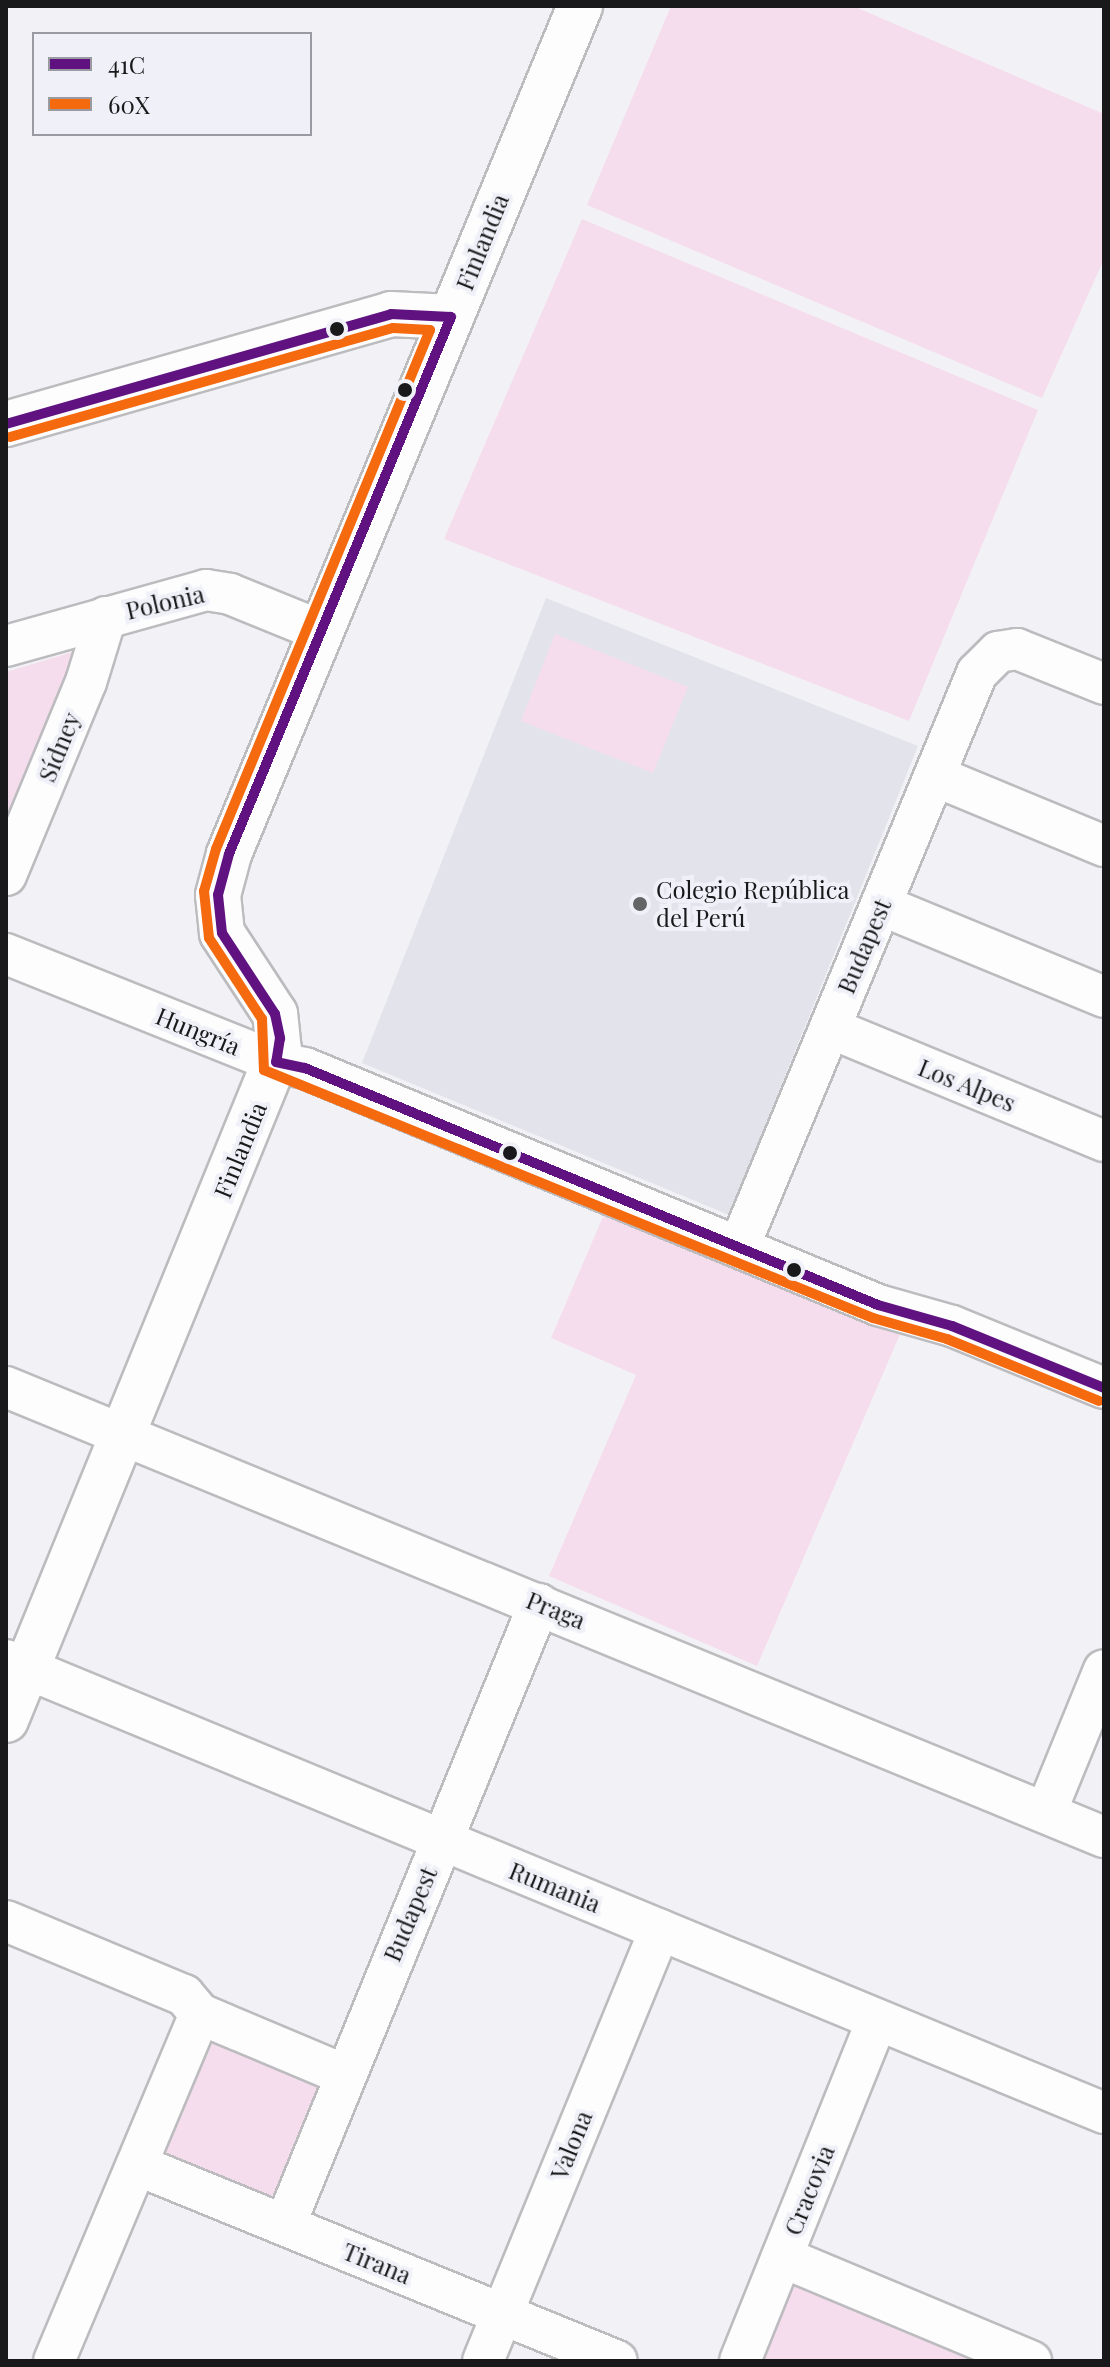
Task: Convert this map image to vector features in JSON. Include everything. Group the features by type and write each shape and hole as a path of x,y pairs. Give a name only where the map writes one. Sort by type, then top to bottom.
{"street":[{"name":"Finlandia","path":"6,1720 16,1665 124,1433 276,1062 280,1038 275,1014 222,933 218,895 229,854 580,6"},
{"path":"6,424 391,314 451,317"},
{"name":"Polonia","path":"6,646 216,590 321,631"},
{"name":"Sídney","path":"6,875 86,682 106,617"},
{"name":"Budapest","path":"739,1247 977,673 998,652 1027,652 1104,684"},
{"path":"935,776 1104,846"},
{"path":"881,905 1104,997"},
{"name":"Hungría","path":"6,954 276,1062 305,1068 739,1247 1104,1388"},
{"name":"Los Alpes","path":"830,1028 1104,1141"},
{"name":"Praga","path":"6,1387 1104,1837"},
{"name":"Budapest","path":"285,2225 343,2074 539,1604"},
{"name":"Rumania","path":"16,1665 1104,2113"},
{"path":"1046,1812 1104,1670"},
{"path":"6,1921 184,1995 200,2014 343,2074"},
{"name":"Valona","path":"483,2361 660,1930"},
{"path":"54,2361 200,2014"},
{"name":"Cracovia","path":"740,2361 877,2020"},
{"name":"Tirana","path":"137,2165 617,2361"},
{"path":"782,2257 1031,2361"}],"shaded area":[{"path":"671,6 853,6 1104,114 1104,259 1042,398 587,205"},
{"path":"582,219 1038,410 909,721 444,539"},
{"name":"Colegio República del Perú","path":"546,598 918,746 729,1215 362,1063"},
{"path":"555,634 688,687 653,773 521,721"},
{"path":"82,649 6,844 6,672"},
{"path":"608,1205 901,1332 757,1666 549,1576 636,1375 551,1338"},
{"path":"215,2037 322,2084 270,2202 162,2155"},
{"path":"791,2273 999,2361 754,2361"}],"transit line":[{"name":"41C","path":"6,424 391,314 451,317 229,854 218,895 222,933 275,1014 280,1038 276,1062 305,1068 878,1305 952,1326 1104,1388"},
{"name":"60X","path":"10,437 393,328 430,330 216,849 204,891 209,938 262,1019 264,1070 873,1318 947,1339 1099,1401"}],"place":[{"name":"Colegio República del Perú","path":"640,904"}]}
